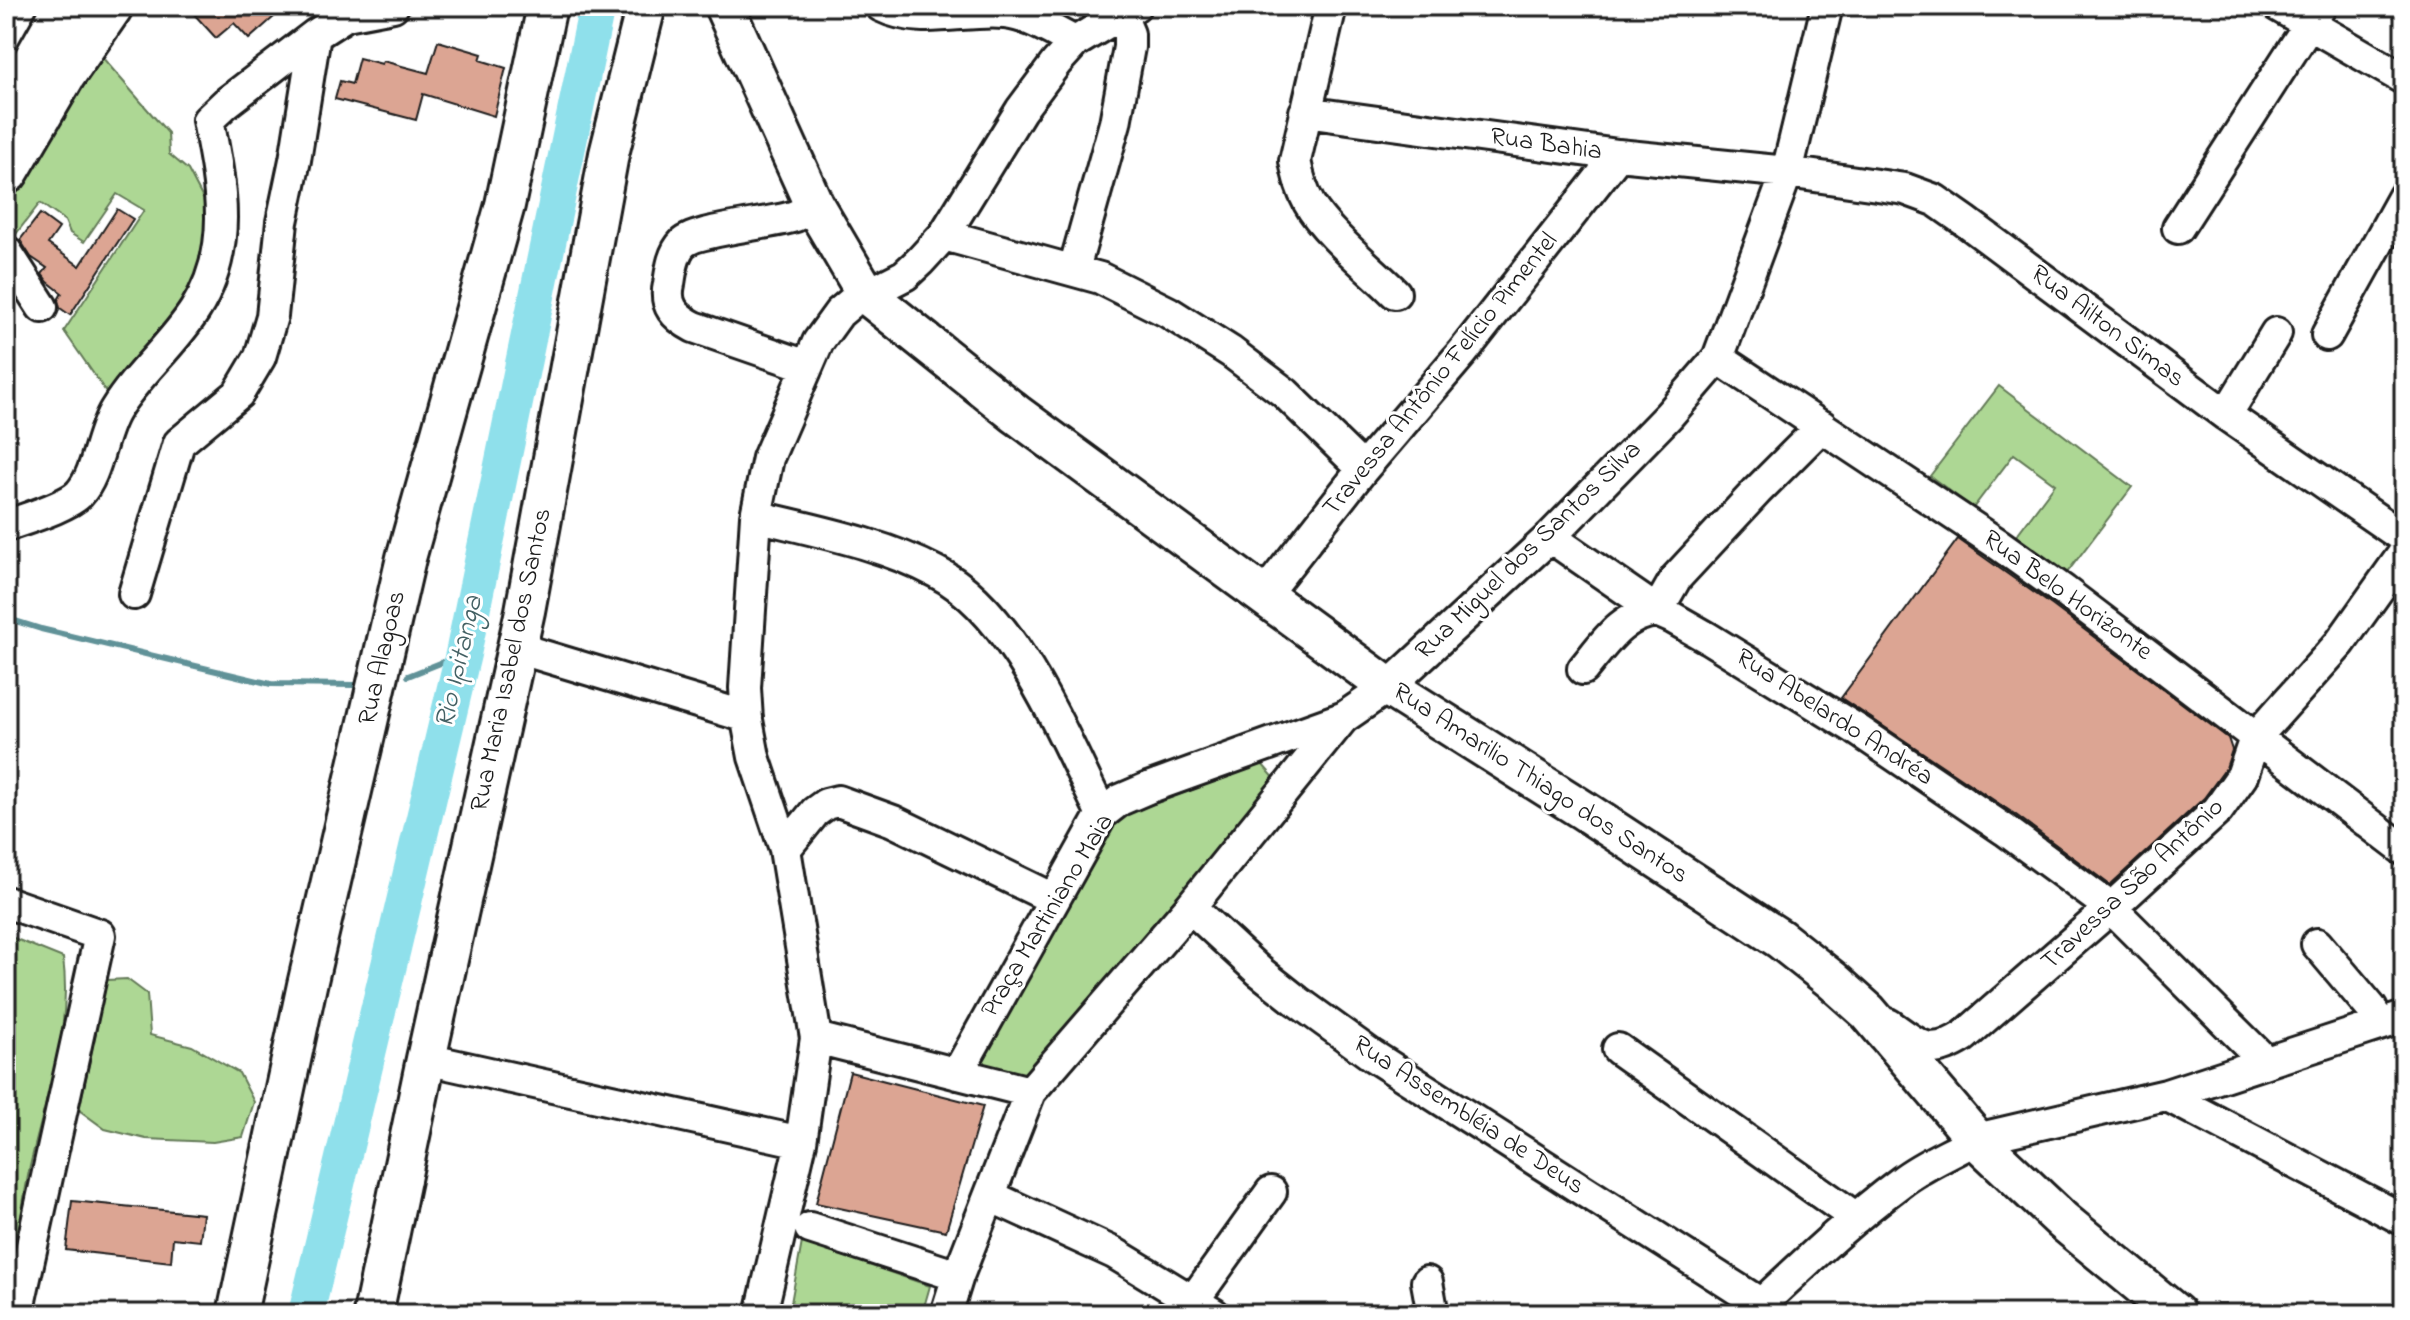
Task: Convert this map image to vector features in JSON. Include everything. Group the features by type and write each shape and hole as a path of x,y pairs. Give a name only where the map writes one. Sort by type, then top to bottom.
{"highway":[{"path":"6,113 67,6"},
{"path":"6,171 63,74 110,6"}],"main road":[{"name":"Rua Alagoas","path":"237,1314 307,985 406,558 505,205 547,6"},
{"name":"Rua Maria Isabel dos Santos","path":"373,1314 517,648 609,154 646,6"},
{"path":"724,6 814,205 867,295"},
{"name":"Rua Amarilio Thiago dos Santos","path":"867,295 1016,414 1388,687 1780,939 1868,1012 1976,1139 2063,1221 2176,1314"}],"street":[{"path":"6,526 78,495 90,475 113,412 195,310 217,256 222,209 221,183 208,120 315,35 346,15 393,6"},
{"path":"881,6 931,18 1008,13 1075,42"},
{"path":"1331,6 1295,161 1300,185 1325,224 1395,293"},
{"name":"Rua Miguel dos Santos Silva","path":"946,1314 1030,1092 1190,907 1343,718 1388,687 1550,537 1669,415 1718,358 1787,172 1827,6"},
{"path":"2278,6 2316,16 2404,79"},
{"path":"761,1314 801,1142 816,1038 785,849 754,757 747,717 745,688 756,516 768,458 818,342 839,313 852,302 905,275 944,235 1021,110 1075,42 1128,10 1129,47 1115,123 1074,269"},
{"path":"2178,228 2316,16"},
{"path":"134,594 179,443 238,394 260,357 272,316 282,222 315,35"},
{"name":"Rua Bahia","path":"1305,112 1618,155 1787,172"},
{"name":"Travessa Antônio Felício Pimentel","path":"1264,595 1363,469 1463,352 1618,155"},
{"name":"Rua Ailton Simas","path":"1787,172 1905,189 1935,200 2226,415 2404,538"},
{"path":"2327,335 2404,196"},
{"path":"807,366 694,327 678,318 668,305 667,289 677,253 685,241 794,217 814,205"},
{"path":"944,235 1074,269 1100,278 1168,312 1231,352 1285,393 1363,469"},
{"path":"6,251 42,307"},
{"path":"2226,415 2276,333"},
{"name":"Rua Belo Horizonte","path":"1718,358 2064,591 2404,850"},
{"path":"1583,669 1623,623 1640,612 1657,611 1676,578 1822,426"},
{"path":"756,516 890,553 937,572 970,595 996,621 1018,653 1102,814"},
{"name":"Rua Abelardo Andréa","path":"1550,537 1657,611 1708,638 1856,729 2005,830 2111,908 2266,1062"},
{"name":"Travessa São Antônio","path":"1868,1012 1924,1048 1949,1046 1964,1036 2218,810 2242,776 2255,738 2340,643 2404,553"},
{"path":"517,648 747,717"},
{"name":"Praça Martiniano Maia","path":"957,1074 1102,814 1120,800 1343,718"},
{"path":"1261,748 1280,767 1283,792"},
{"path":"785,849 815,812 826,804 838,801 893,821 1054,899"},
{"path":"6,902 100,935 17,1314"},
{"name":"Rua Assembléia de Deus","path":"1190,907 1259,971 1373,1056 1757,1309"},
{"path":"2317,944 2371,1008 2391,1021"},
{"path":"1757,1309 1902,1180 1976,1139 2166,1095 2391,1021"},
{"path":"816,1038 1030,1092"},
{"path":"1618,1049 1856,1218"},
{"path":"426,1059 801,1142"},
{"path":"2166,1095 2404,1220"},
{"path":"990,1196 1114,1253 1204,1308 1271,1192"},
{"path":"810,1228 958,1276"},
{"path":"1427,1282 1431,1304 1429,1314"}],"green space":[{"path":"95,49 168,133 169,154 188,170 212,216 206,266 174,326 111,399 64,331 144,210 117,194 84,242 70,233 65,221 40,203 12,239 6,231 6,194 51,108"},
{"path":"1999,386 2132,487 2063,578 2013,540 2055,484 2014,454 1973,508 1930,476"},
{"path":"1262,764 1277,781 1022,1076 961,1062 1113,819"},
{"path":"6,935 63,958 65,985 61,1039 29,1171 6,1286"},
{"path":"127,979 147,994 150,1035 192,1046 239,1073 254,1102 243,1137 213,1142 146,1139 105,1129 79,1110 107,980"},
{"path":"802,1242 930,1286 922,1314 789,1314"}],"building":[{"path":"201,6 264,6 274,17 249,39 234,23 216,38 193,13"},
{"path":"438,41 482,54 480,60 506,68 494,116 423,94 416,120 335,99 340,81 352,84 359,58 428,73"},
{"path":"117,209 133,219 70,315 60,308 58,300 62,293 42,274 47,268 31,257 20,240 40,214 59,228 48,244 80,266"},
{"path":"1958,539 2053,606 2228,738 2232,750 2226,768 2204,798 2110,885 2016,815 1841,698"},
{"path":"850,1072 983,1106 946,1231 816,1203"},
{"path":"72,1201 203,1214 200,1241 173,1238 171,1262 66,1250"}],"waterway":[{"name":"Rio Ipitanga","path":"306,1314 463,654 597,6"},
{"path":"6,618 271,684 355,685"},
{"path":"408,676 463,654"}]}
